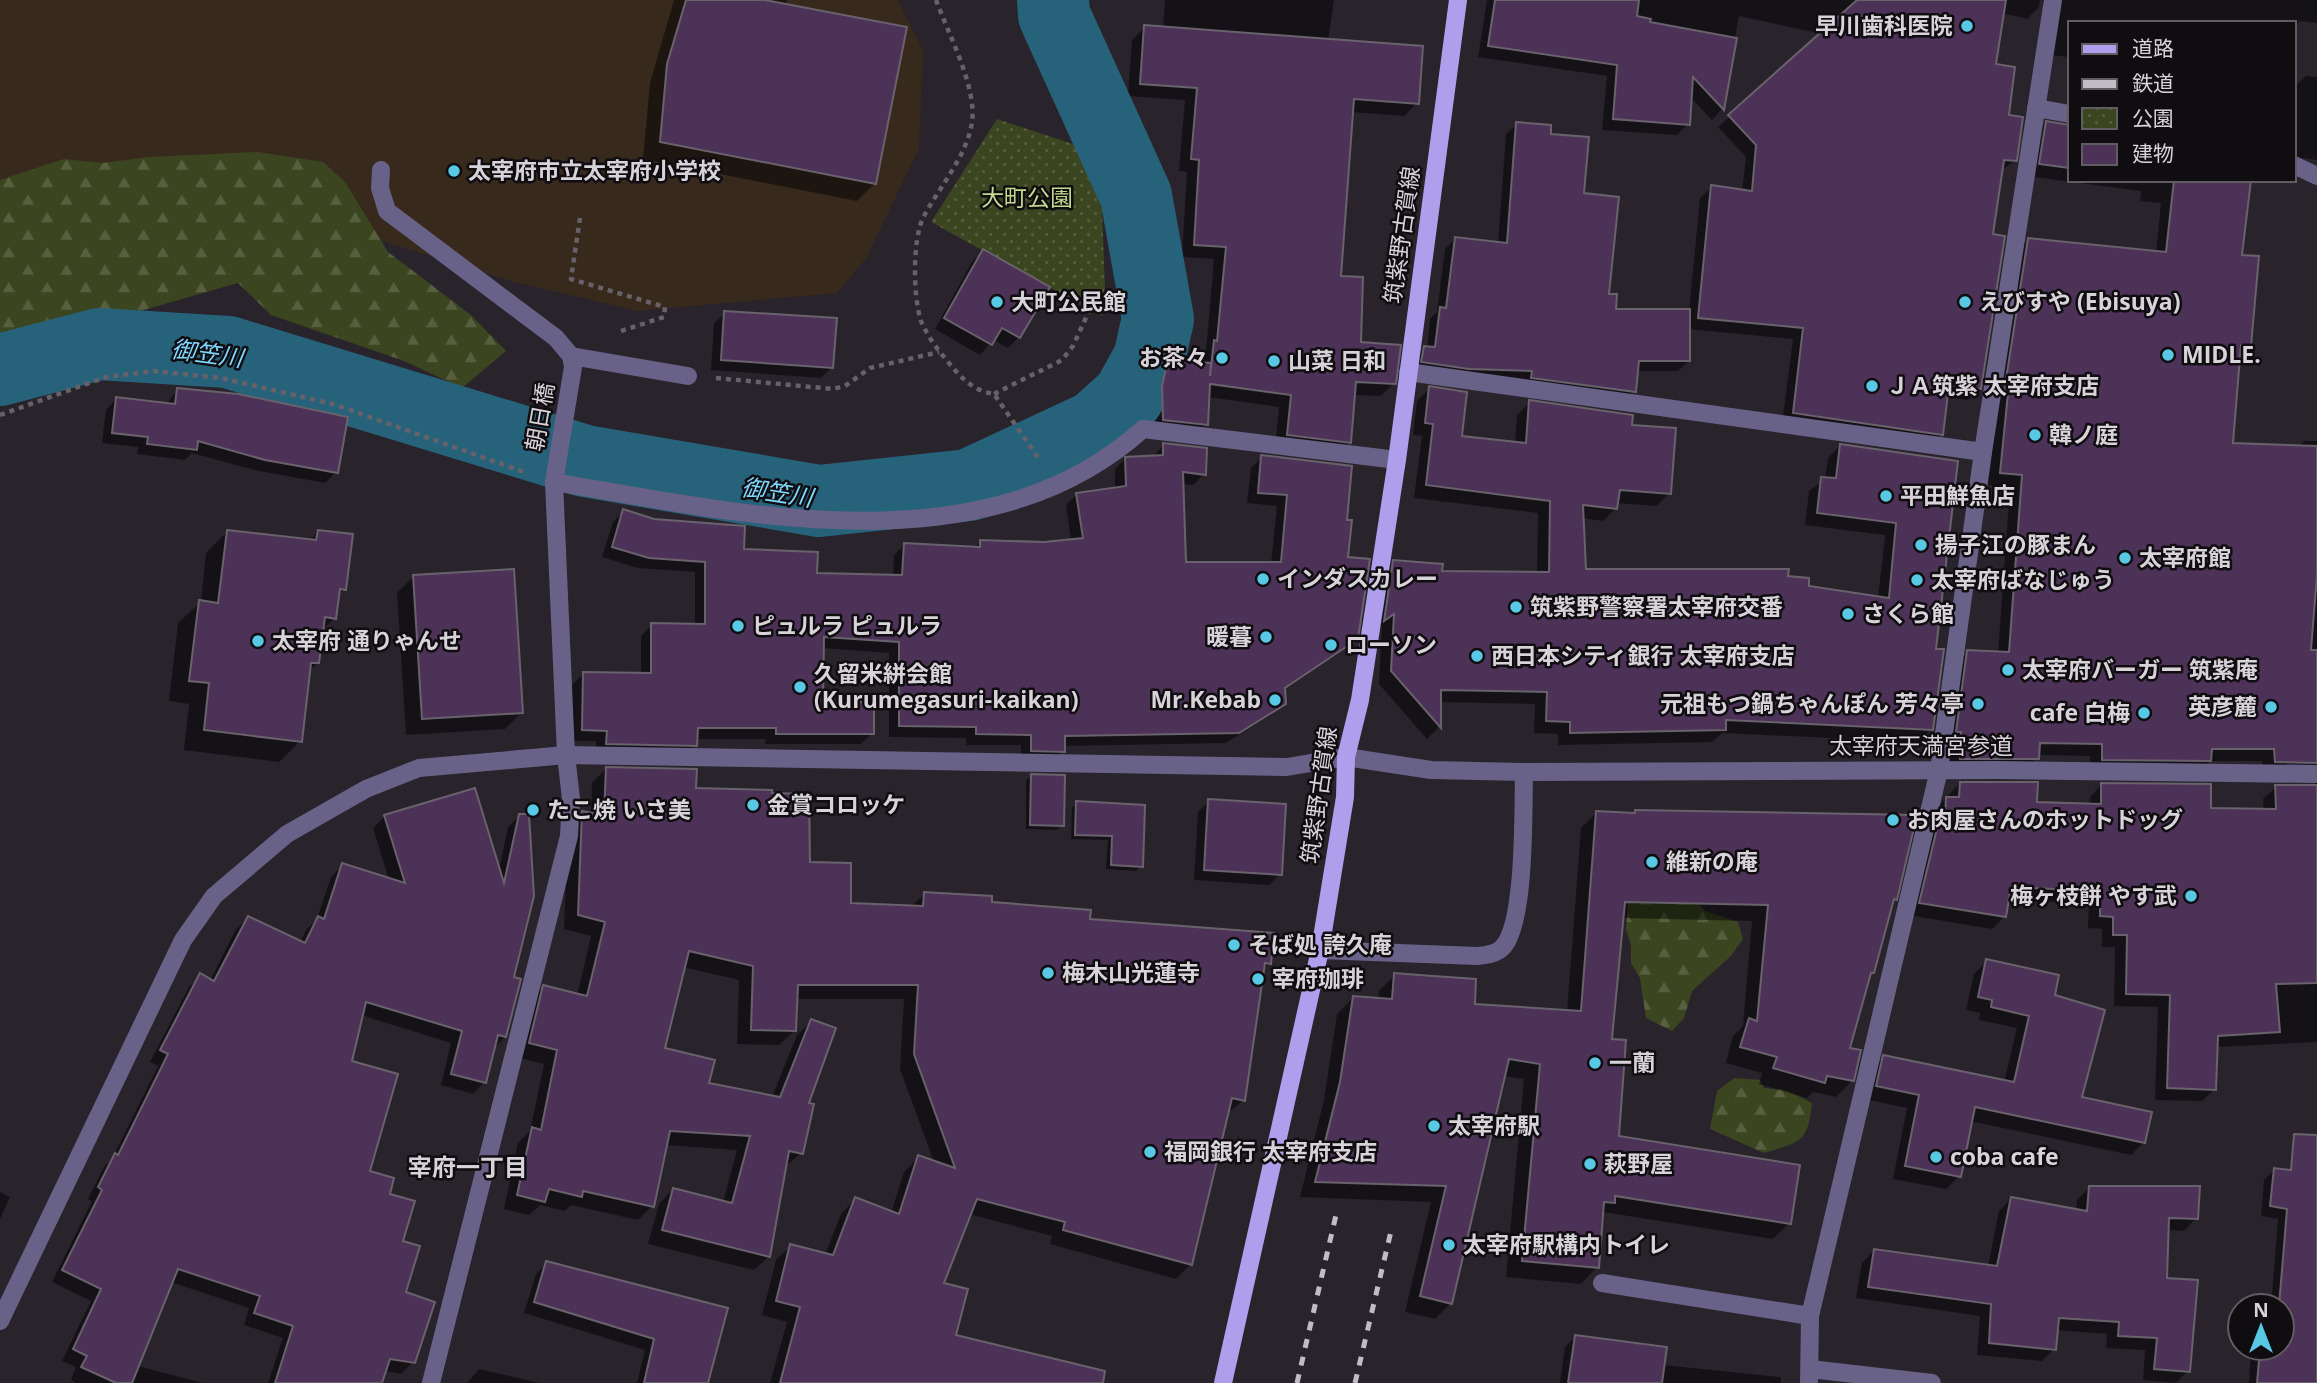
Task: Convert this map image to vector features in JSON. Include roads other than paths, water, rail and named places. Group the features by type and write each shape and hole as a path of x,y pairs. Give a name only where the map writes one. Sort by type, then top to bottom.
{"main road":[{"name":"筑紫野古賀線","path":"1223,1383 1320,950 1345,797 1346,757 1360,700 1397,460 1458,0"}],"street":[{"path":"1932,1383 1809,1376 1810,1316 1939,770 1983,452 2053,0"},
{"path":"2036,108 2068,114"},
{"path":"2296,165 2317,176"},
{"path":"381,170 380,188 387,211 556,338 572,361 688,376"},
{"name":"朝日橋","path":"431,1383 569,836 570,799 555,479 572,361"},
{"path":"1408,372 1983,452"},
{"path":"555,479 783,518 877,519 972,512 1010,502 1089,469 1143,429 1397,460"},
{"name":"太宰府天満宮参道","path":"0,1321 6,1295 183,940 214,896 287,834 366,789 419,768 566,755 1287,767 1346,757 1431,771 1939,770 2317,774"},
{"path":"1320,950 1477,956 1502,948 1511,935 1519,897 1524,772"},
{"path":"1602,1283 1810,1316"}],"waterway":[{"path":"1029,0 1054,15"},
{"name":"御笠川","path":"0,370 99,344 228,352 585,461 819,501 969,485 1096,426 1128,397 1149,359 1158,319 1136,196 1054,15 1053,0"}],"railway":[{"path":"1297,1383 1336,1215"},
{"path":"1355,1383 1392,1227"}],"place":[{"name":"早川歯科医院","path":"1967,26"},
{"name":"太宰府市立太宰府小学校","path":"454,171"},
{"name":"大町公民館","path":"997,302"},
{"name":"えびすや (Ebisuya)","path":"1965,302"},
{"name":"MIDLE.","path":"2168,355"},
{"name":"お茶々","path":"1222,358"},
{"name":"山菜 日和","path":"1274,361"},
{"name":"ＪＡ筑紫 太宰府支店","path":"1872,386"},
{"name":"韓ノ庭","path":"2035,435"},
{"name":"平田鮮魚店","path":"1886,496"},
{"name":"揚子江の豚まん","path":"1921,545"},
{"name":"太宰府館","path":"2125,558"},
{"name":"インダスカレー","path":"1263,579"},
{"name":"太宰府ばなじゅう","path":"1917,580"},
{"name":"筑紫野警察署太宰府交番","path":"1516,607"},
{"name":"さくら館","path":"1848,614"},
{"name":"ピュルラ ピュルラ","path":"738,626"},
{"name":"暖暮","path":"1266,637"},
{"name":"太宰府 通りゃんせ","path":"258,641"},
{"name":"ローソン","path":"1331,645"},
{"name":"西日本シティ銀行 太宰府支店","path":"1477,656"},
{"name":"太宰府バーガー 筑紫庵","path":"2008,670"},
{"name":"久留米絣会館 (Kurumegasuri-kaikan)","path":"800,687"},
{"name":"Mr.Kebab","path":"1275,700"},
{"name":"元祖もつ鍋ちゃんぽん 芳々亭","path":"1978,704"},
{"name":"英彦麓","path":"2271,707"},
{"name":"cafe 白梅","path":"2144,713"},
{"name":"金賞コロッケ","path":"753,805"},
{"name":"たこ焼 いさ美","path":"533,810"},
{"name":"お肉屋さんのホットドッグ","path":"1893,820"},
{"name":"維新の庵","path":"1652,862"},
{"name":"梅ヶ枝餅 やす武","path":"2191,896"},
{"name":"そば処 誇久庵","path":"1234,945"},
{"name":"梅木山光蓮寺","path":"1048,973"},
{"name":"宰府珈琲","path":"1258,979"},
{"name":"一蘭","path":"1595,1063"},
{"name":"太宰府駅","path":"1434,1126"},
{"name":"福岡銀行 太宰府支店","path":"1150,1152"},
{"name":"coba cafe","path":"1936,1157"},
{"name":"萩野屋","path":"1590,1164"},
{"name":"太宰府駅構内トイレ","path":"1449,1245"}],"district":[{"name":"宰府一丁目","path":"468,1168"}],"park label":[{"name":"大町公園","path":"1027,198"}]}
